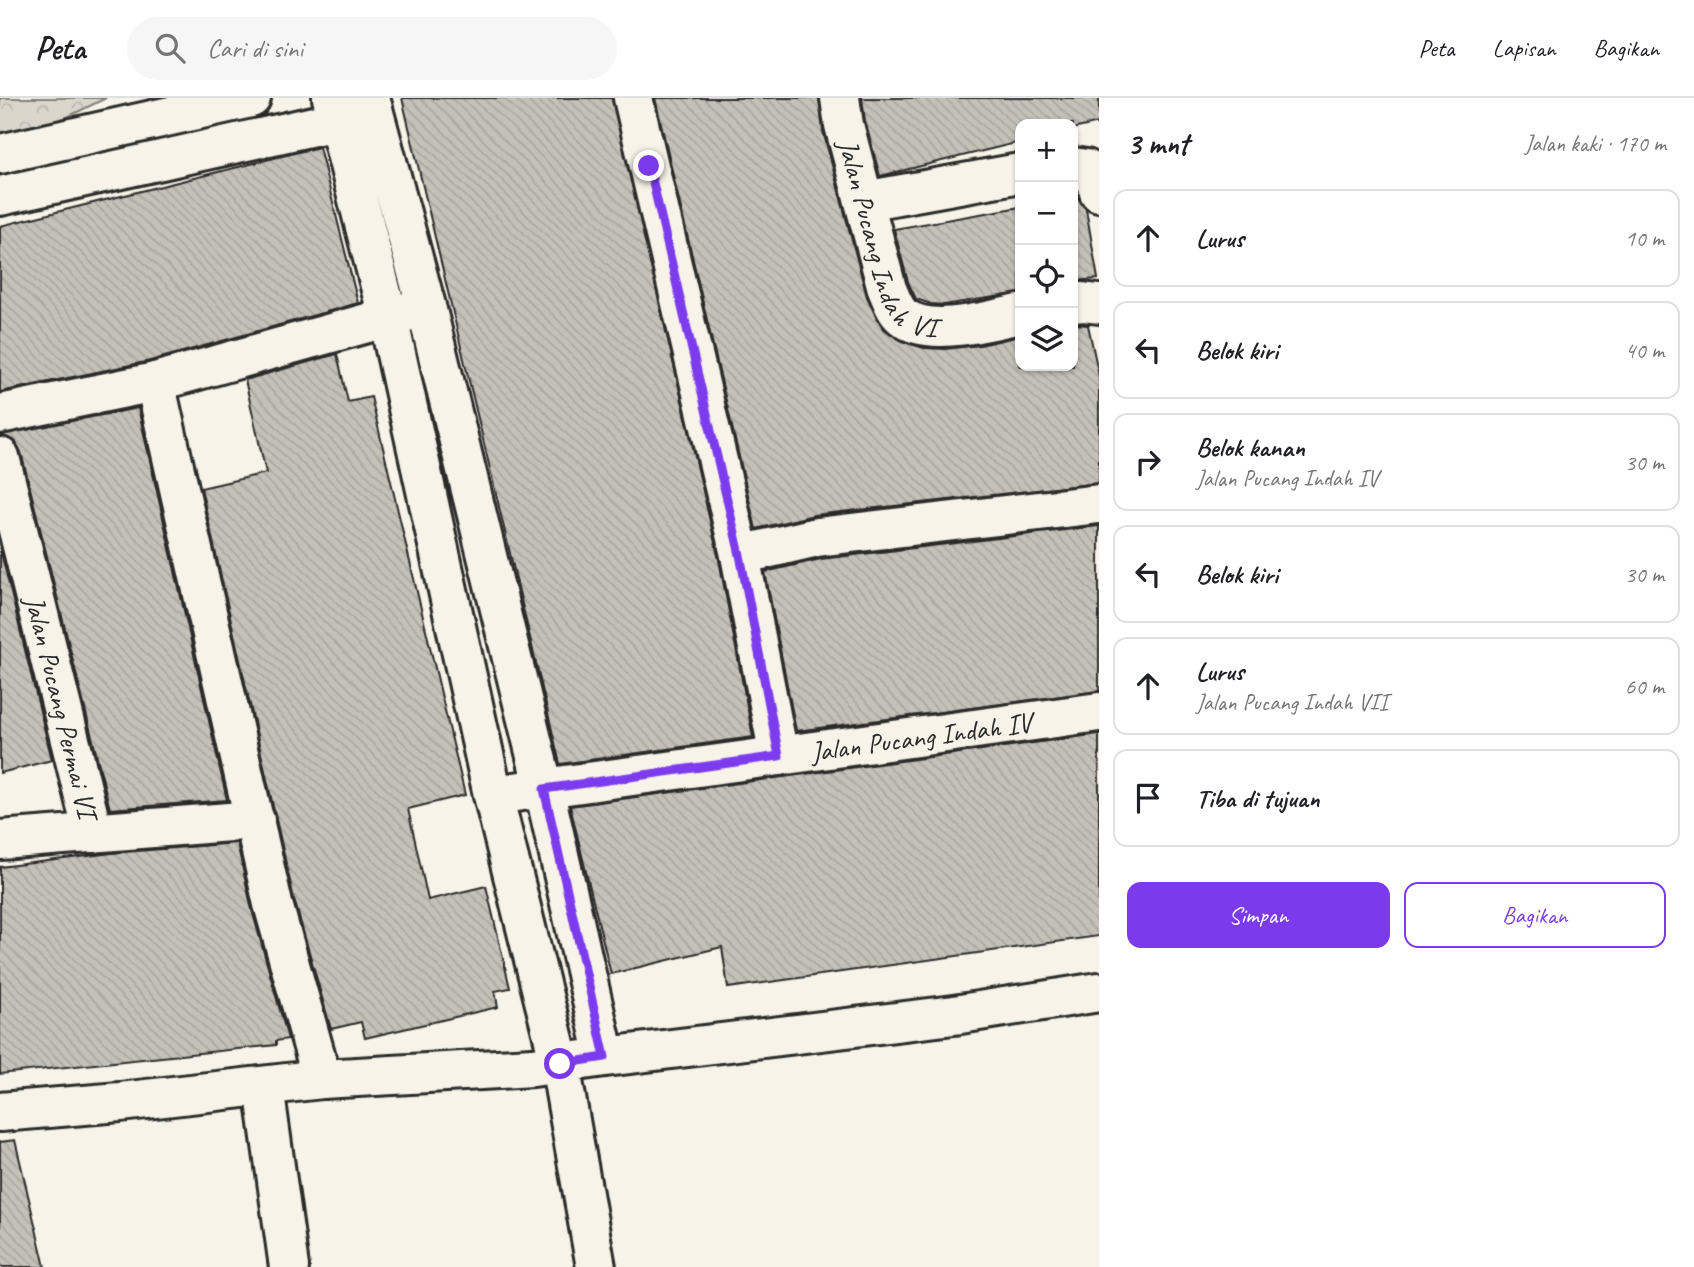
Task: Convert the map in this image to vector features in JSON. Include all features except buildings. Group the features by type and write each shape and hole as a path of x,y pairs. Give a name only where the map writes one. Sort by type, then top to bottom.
{"street":[{"path":"0,154 251,98"},
{"path":"633,98 740,555 779,756"},
{"name":"Jalan Pucang Indah VI","path":"840,98 887,289 898,313 905,319 932,326 967,325 1015,315"},
{"path":"0,196 335,109 372,105 426,306 544,789 605,1057"},
{"path":"335,109 388,317 493,795 560,1064 596,1267"},
{"path":"1078,168 1093,173 1099,192"},
{"path":"864,201 1015,174"},
{"path":"1078,302 1099,304"},
{"path":"0,414 155,382 426,306"},
{"path":"155,382 274,904 322,1079"},
{"name":"Jalan Pucang Permai VI","path":"0,457 93,832"},
{"path":"740,555 817,537 1099,504"},
{"name":"Jalan Pucang Indah IV","path":"493,795 1099,712"},
{"path":"0,840 255,820"},
{"path":"0,1112 120,1102 322,1079 560,1064 954,1015 1099,992"},
{"path":"264,1087 289,1267"}],"green space":[{"path":"0,98 106,98 55,123 14,138 0,132"}],"route":[{"path":"560,1064 605,1057 544,789 779,756 740,555 649,166"}]}
